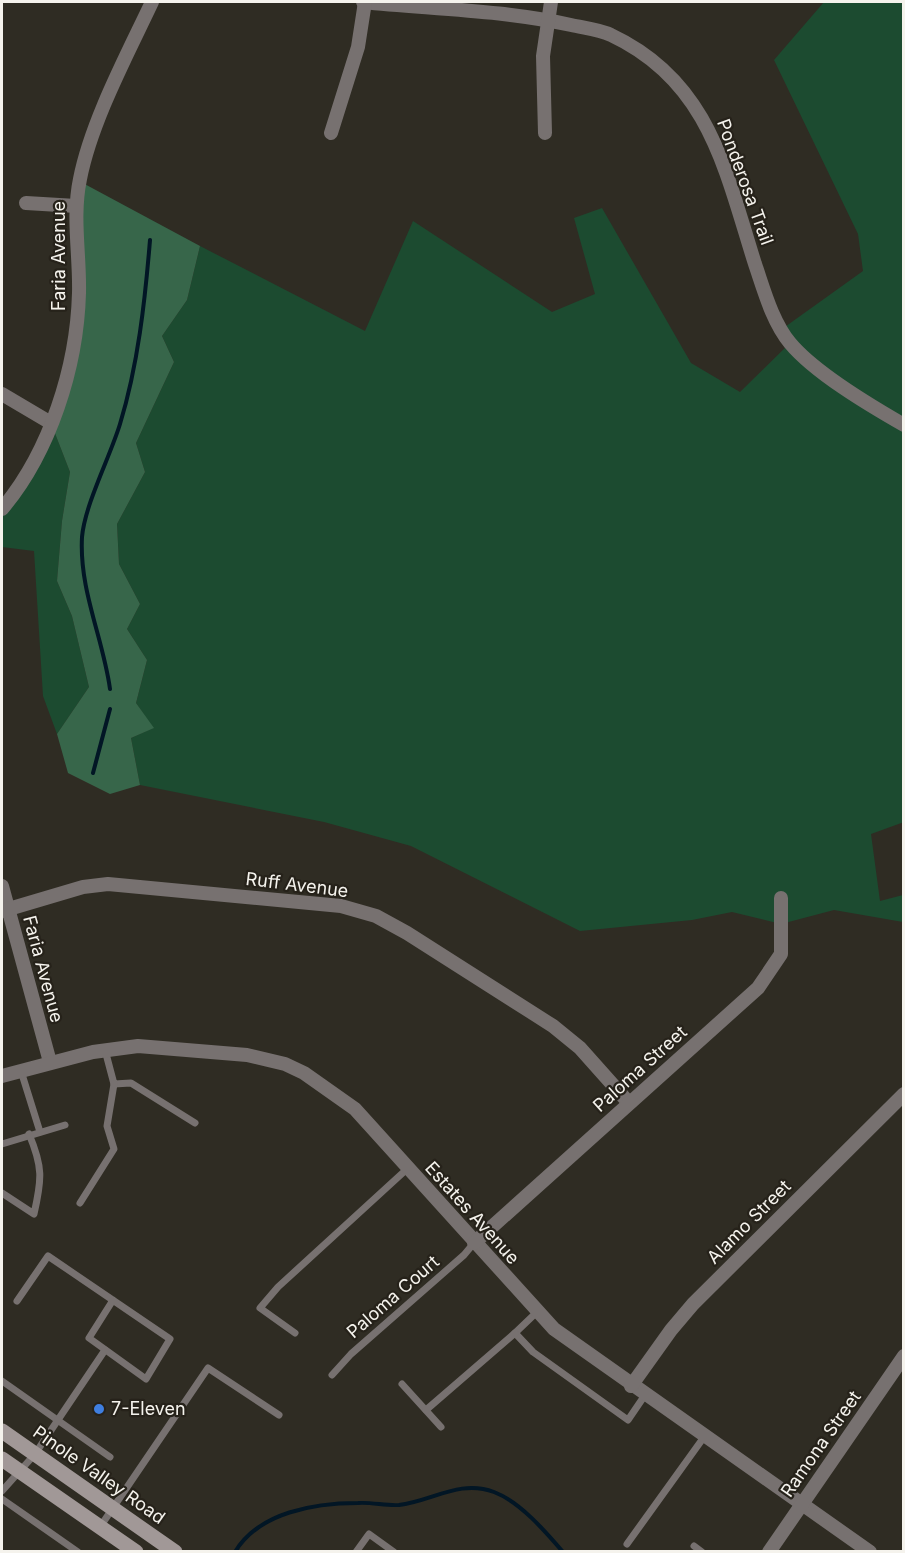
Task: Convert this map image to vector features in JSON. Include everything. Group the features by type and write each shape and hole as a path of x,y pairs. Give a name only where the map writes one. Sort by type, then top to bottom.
{"main road":[{"name":"Pinole Valley Road","path":"2,1431 175,1551"},
{"path":"2,1459 133,1551"}],"street":[{"name":"Faria Avenue","path":"2,509 38,453 51,423 67,373 76,332 79,292 76,206 85,157 152,2"},
{"path":"331,133 358,47 365,2"},
{"name":"Ponderosa Trail","path":"365,2 547,20 608,34 646,54 677,82 701,114 720,154 768,304 790,343 860,399 903,425"},
{"path":"545,133 542,72 551,2"},
{"path":"26,203 76,206"},
{"path":"2,394 51,423"},
{"name":"Ruff Avenue","path":"5,910 83,887 108,884 341,906 376,916 407,933 554,1026 580,1048 629,1103"},
{"name":"Faria Avenue","path":"2,886 5,910 50,1062"},
{"name":"Paloma Street","path":"474,1243 758,988 781,954 781,898"},
{"name":"Estates Avenue","path":"2,1076 50,1062 105,1050 138,1046 247,1055 285,1064 320,1082 354,1109 554,1329 631,1386 870,1551"},
{"name":"Alamo Street","path":"631,1386 671,1330 693,1304 903,1094"},
{"name":"Ramona Street","path":"769,1551 903,1356"}],"lane":[{"path":"80,1203 114,1149 107,1126 114,1084 105,1050"},
{"path":"21,1071 40,1132"},
{"path":"114,1084 131,1083 195,1123"},
{"path":"2,1144 65,1125"},
{"path":"2,1193 34,1214 42,1180 41,1164 29,1134"},
{"path":"295,1333 260,1308 278,1287 407,1169"},
{"name":"Paloma Court","path":"332,1375 351,1354 464,1256 474,1243"},
{"path":"17,1301 48,1256 113,1300 170,1339 146,1378 89,1338 113,1300"},
{"path":"426,1410 538,1311"},
{"path":"515,1333 533,1352 628,1420 645,1395"},
{"path":"2,1491 35,1454 105,1350"},
{"path":"100,1527 208,1368 279,1415"},
{"path":"2,1381 110,1457"},
{"path":"402,1384 441,1427"},
{"path":"627,1544 704,1437"},
{"path":"2,1499 78,1551"},
{"path":"133,1551 146,1530"},
{"path":"356,1551 369,1533 394,1551"},
{"path":"694,1546 702,1551"}],"green space":[{"path":"824,2 903,2 904,822 871,834 880,901 903,895 903,922 834,910 781,924 732,912 692,920 580,931 411,846 324,822 140,785 131,738 153,728 136,703 147,660 127,629 140,604 119,564 117,524 145,472 136,443 174,362 162,336 187,300 200,246 365,331 413,221 552,312 595,294 574,218 602,208 691,363 740,392 790,343 782,329 863,271 858,234 774,60"},
{"path":"79,181 200,246 187,300 162,336 174,362 136,443 145,472 117,524 119,564 140,604 127,629 147,660 136,703 154,728 131,738 140,785 110,794 68,773 57,734 89,687 72,616 57,581 62,521 70,472 51,423 76,332"},
{"path":"51,423 70,472 62,521 57,581 72,616 89,687 57,734 43,696 34,551 2,547 2,509"}],"waterway":[{"path":"110,689 84,576 82,537 88,510 116,437 132,379 143,309 150,240"},
{"path":"93,773 110,709"},
{"path":"235,1552 245,1538 258,1527 289,1512 341,1503 399,1505 469,1488 494,1492 513,1503 532,1518 563,1552"}],"place":[{"name":"7-Eleven","path":"99,1409"}]}
